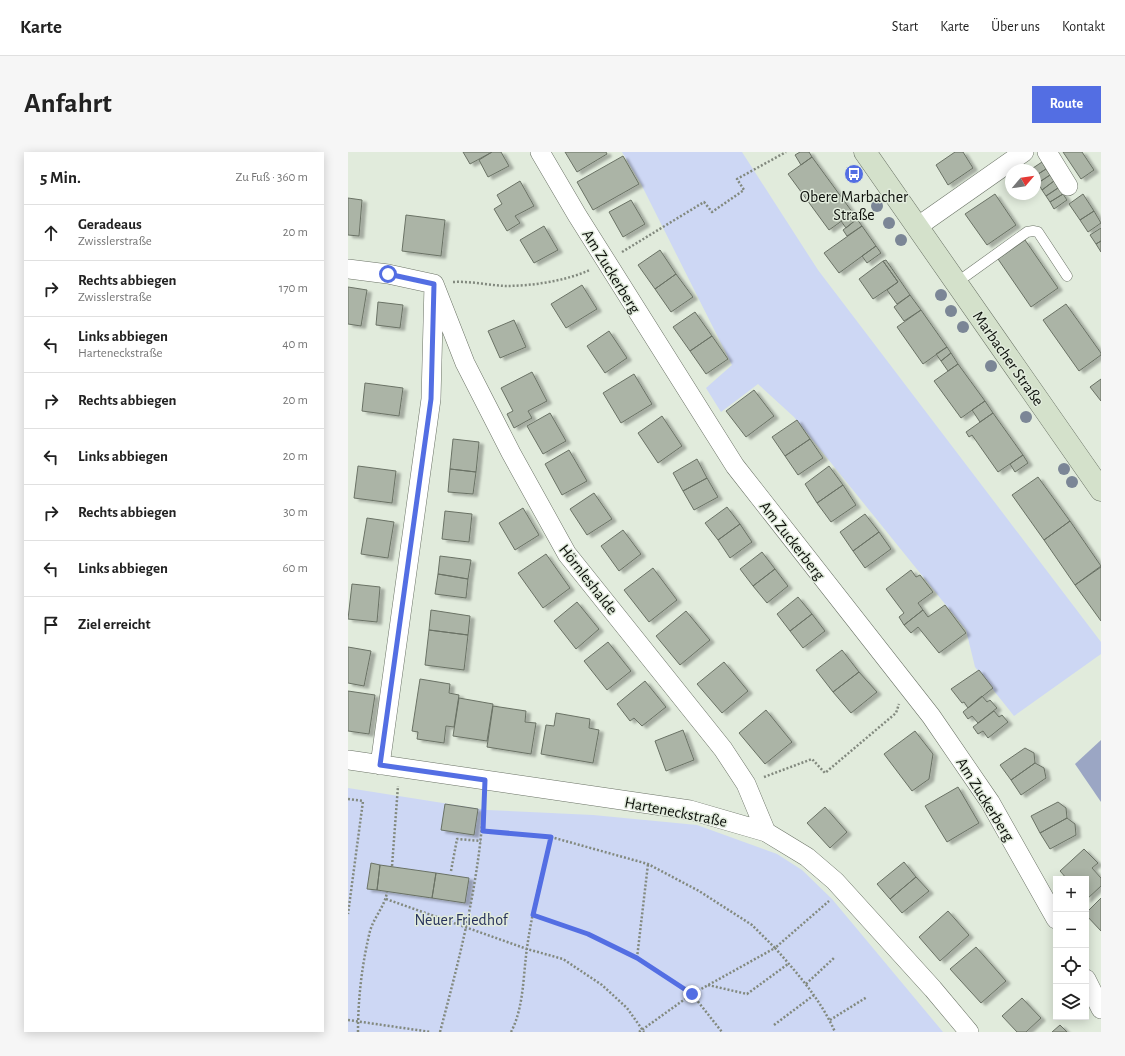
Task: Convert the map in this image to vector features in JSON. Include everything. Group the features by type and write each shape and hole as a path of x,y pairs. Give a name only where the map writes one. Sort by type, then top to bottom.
{"main road":[{"name":"Marbacher Straße","path":"865,152 956,283 1099,483"}],"street":[{"name":"Am Zuckerberg","path":"540,152 735,466 931,716 990,802 1053,914"},
{"path":"917,227 1024,152"},
{"path":"1046,152 1068,186"},
{"path":"348,269 388,274 434,284 431,399 380,765"},
{"name":"Hörnleshalde","path":"434,284 465,363 511,453 566,554 723,749 746,784 766,832"},
{"name":"Harteneckstraße","path":"348,760 690,810 766,832 807,857 835,881 933,989 969,1032"},
{"path":"1088,984 1101,1009"}],"lane":[{"path":"956,283 1027,232 1033,231 1038,232 1067,276"}],"path":[{"path":"434,284 455,282 506,286 544,282 569,277 607,262 704,202 712,212 744,190 737,179 786,152"},
{"path":"746,784 812,759 826,773 896,713 906,684"},
{"path":"392,866 399,768"},
{"path":"440,1032 467,927 483,831 485,780"},
{"path":"348,799 363,801 348,914"},
{"path":"483,831 551,837 648,864 700,891 752,924 806,984 830,1020 836,1032"},
{"path":"511,1032 516,1023 522,995 527,949 533,915 551,837"},
{"path":"451,871 457,839 481,842"},
{"path":"637,958 648,864"},
{"path":"358,1032 362,970 369,936 386,899 387,892"},
{"path":"386,899 527,949 562,959 602,985 627,1008 644,1031"},
{"path":"639,1032 644,1031 692,994 775,948 832,899"},
{"path":"533,915 588,934 637,958 692,994 722,1032"},
{"path":"806,984 835,957"},
{"path":"708,985 747,994 788,964"},
{"path":"774,1025 814,995"},
{"path":"830,1020 867,997"},
{"path":"348,1020 431,1032"}],"green space":[{"path":"622,152 742,152 818,270 1101,642 1101,654 1014,716 975,667 966,630 794,417 758,384 721,412 706,388 732,365 641,184"},
{"name":"Neuer Friedhof","path":"348,788 487,810 593,815 697,825 777,854 802,870 832,899 943,1032 348,1032"}],"shaded area":[{"path":"1101,740 1101,802 1075,764"}],"building":[{"path":"463,152 492,152 470,164"},
{"path":"492,152 501,152 509,166 488,177 479,160"},
{"path":"565,152 606,152 607,154 577,172"},
{"path":"800,152 809,152 812,157 801,165 795,155"},
{"path":"955,152 963,152 973,168 948,185 936,165"},
{"path":"1063,152 1082,152 1094,170 1081,179"},
{"path":"623,156 639,184 593,210 577,182"},
{"path":"812,157 853,213 829,230 788,174"},
{"path":"1042,162 1046,169 1041,172 1041,164 1039,164"},
{"path":"1046,169 1050,175 1041,181 1041,172"},
{"path":"1050,175 1054,181 1042,190 1041,181"},
{"path":"520,181 534,206 515,216 520,223 507,231 494,209 502,204 497,195"},
{"path":"1054,181 1058,188 1046,196 1042,190"},
{"path":"1058,188 1063,194 1050,202 1046,196"},
{"path":"995,194 1016,225 987,245 965,214"},
{"path":"1063,194 1067,200 1054,209 1050,202"},
{"path":"1083,194 1094,211 1080,220 1069,204"},
{"path":"348,198 362,200 359,236 348,235"},
{"path":"631,200 645,224 623,237 609,212"},
{"path":"1094,211 1101,223 1088,232 1080,220"},
{"path":"853,213 857,219 846,228 841,221"},
{"path":"406,215 445,220 441,256 402,251"},
{"path":"857,219 862,226 847,236 843,230"},
{"path":"544,226 558,250 534,263 520,240"},
{"path":"862,226 876,246 839,273 824,253"},
{"path":"1101,228 1101,241 1096,244 1090,235"},
{"path":"1025,240 1058,288 1031,307 998,259"},
{"path":"1101,241 1101,252 1096,244"},
{"path":"876,246 881,253 867,263 862,256"},
{"path":"660,250 676,274 655,289 638,265"},
{"path":"886,260 910,295 897,304 887,290 898,282 883,261"},
{"path":"883,261 898,282 873,299 859,279"},
{"path":"676,274 693,297 671,312 655,289"},
{"path":"582,285 597,309 566,328 551,304"},
{"path":"348,287 367,290 361,326 348,324"},
{"path":"910,295 921,310 904,321 894,307"},
{"path":"378,302 403,305 400,328 376,325"},
{"path":"1066,304 1101,353 1101,355 1079,371 1043,320"},
{"path":"921,310 947,347 923,364 897,327"},
{"path":"695,312 712,336 690,351 673,327"},
{"path":"514,320 526,347 500,358 488,331"},
{"path":"609,331 627,358 605,373 587,346"},
{"path":"712,336 728,359 706,374 690,351"},
{"path":"947,347 951,353 941,361 936,354"},
{"path":"951,353 958,364 948,371 941,361"},
{"path":"958,364 985,401 961,418 934,381"},
{"path":"532,372 547,401 528,411 532,418 514,428 507,414 513,411 501,388"},
{"path":"634,374 652,404 621,423 603,393"},
{"path":"1101,379 1101,401 1090,387"},
{"path":"365,383 403,388 399,416 362,411"},
{"path":"754,390 774,416 746,437 726,411"},
{"path":"985,401 993,413 980,422 972,410"},
{"path":"550,413 566,441 543,454 527,426"},
{"path":"993,413 1023,455 998,472 972,435 969,437 966,432"},
{"path":"662,416 682,446 658,463 638,433"},
{"path":"797,420 810,439 785,456 772,437"},
{"path":"453,439 479,442 476,472 450,469"},
{"path":"810,439 823,458 798,475 785,456"},
{"path":"569,450 587,481 562,495 545,464"},
{"path":"1023,455 1028,463 1015,472 1010,464"},
{"path":"697,459 707,478 683,491 673,473"},
{"path":"358,466 396,471 392,503 354,498"},
{"path":"829,466 843,485 817,503 805,484"},
{"path":"450,469 476,472 473,494 448,492"},
{"path":"1038,477 1070,521 1044,540 1012,495"},
{"path":"707,478 718,497 694,510 683,491"},
{"path":"843,485 856,505 831,522 817,503"},
{"path":"594,493 612,519 587,535 570,509"},
{"path":"727,507 740,524 718,540 705,523"},
{"path":"523,508 539,535 515,550 499,523"},
{"path":"445,511 472,514 469,542 442,539"},
{"path":"865,514 879,532 853,551 840,532"},
{"path":"367,518 394,522 388,558 361,554"},
{"path":"1070,521 1101,566 1075,585 1044,540"},
{"path":"740,524 752,542 730,558 718,540"},
{"path":"623,530 641,554 619,571 601,546"},
{"path":"879,532 891,549 865,568 853,551"},
{"path":"762,552 775,569 753,586 740,569"},
{"path":"546,554 570,588 543,608 518,573"},
{"path":"440,556 471,560 468,579 438,574"},
{"path":"1101,567 1101,621 1075,585"},
{"path":"653,568 677,600 649,622 624,590"},
{"path":"775,569 788,586 767,603 753,586"},
{"path":"911,570 916,577 920,575 933,592 918,603 923,610 904,625 899,617 904,613 886,589"},
{"path":"438,574 468,579 466,598 435,594"},
{"path":"352,584 380,587 377,622 348,619"},
{"path":"798,597 812,614 790,631 777,614"},
{"path":"577,602 599,629 576,649 554,621"},
{"path":"945,605 966,633 939,653 918,627 911,633 904,625 923,610 928,617"},
{"path":"431,610 470,616 468,635 429,630"},
{"path":"686,611 710,640 680,665 656,636"},
{"path":"812,614 825,631 803,648 790,631"},
{"path":"429,630 468,635 464,670 425,665"},
{"path":"608,642 631,671 607,690 584,661"},
{"path":"348,647 371,651 364,686 348,683"},
{"path":"842,650 859,672 833,692 816,670"},
{"path":"724,662 748,691 722,713 697,684"},
{"path":"979,670 993,688 968,708 951,689"},
{"path":"859,672 877,692 851,713 833,692"},
{"path":"420,679 450,684 449,693 459,695 454,727 446,726 444,743 417,739 418,732 412,731"},
{"path":"645,681 666,707 642,726 634,718 630,721 617,704"},
{"path":"348,691 375,695 369,734 348,731"},
{"path":"982,696 987,702 990,700 997,708 978,723 972,716 968,719 963,712"},
{"path":"459,698 493,704 487,741 453,736"},
{"path":"493,706 526,711 525,722 536,723 531,754 487,747"},
{"path":"766,710 792,742 765,764 739,733"},
{"path":"994,711 999,717 1002,715 1008,722 988,738 983,731 978,734 973,727"},
{"path":"556,713 590,719 589,728 599,730 593,763 541,754 546,725 554,726"},
{"path":"683,730 694,760 666,771 655,741"},
{"path":"915,731 933,754 929,779 912,791 884,754"},
{"path":"1025,748 1034,753 1035,763 1011,780 1000,765"},
{"path":"1035,763 1044,768 1046,778 1021,795 1011,780"},
{"path":"958,787 979,823 947,842 925,806"},
{"path":"1058,802 1066,808 1067,818 1040,833 1031,816"},
{"path":"445,804 478,809 474,835 441,830"},
{"path":"825,807 847,832 830,848 807,823"},
{"path":"1067,818 1075,824 1076,835 1050,849 1040,833"},
{"path":"1084,849 1098,863 1092,868 1101,878 1101,886 1089,897 1089,876 1064,876 1060,871"},
{"path":"904,862 916,877 890,899 877,884"},
{"path":"371,863 380,865 377,890 367,889"},
{"path":"380,865 436,873 432,898 377,890"},
{"path":"436,873 469,878 465,903 432,898"},
{"path":"916,877 929,891 902,913 890,899"},
{"path":"1101,898 1101,931 1089,918 1089,910"},
{"path":"948,911 969,935 940,961 919,937"},
{"path":"976,947 1006,981 981,1003 950,969"},
{"path":"1022,998 1041,1018 1026,1032 1017,1032 1002,1016"},
{"path":"1060,1025 1067,1032 1052,1032"}],"place":[{"name":"Obere Marbacher Straße","path":"854,174"}],"route":[{"path":"388,274 434,284 431,399 380,765 485,780 483,831 551,837 533,915 588,934 637,958 692,994"}]}
